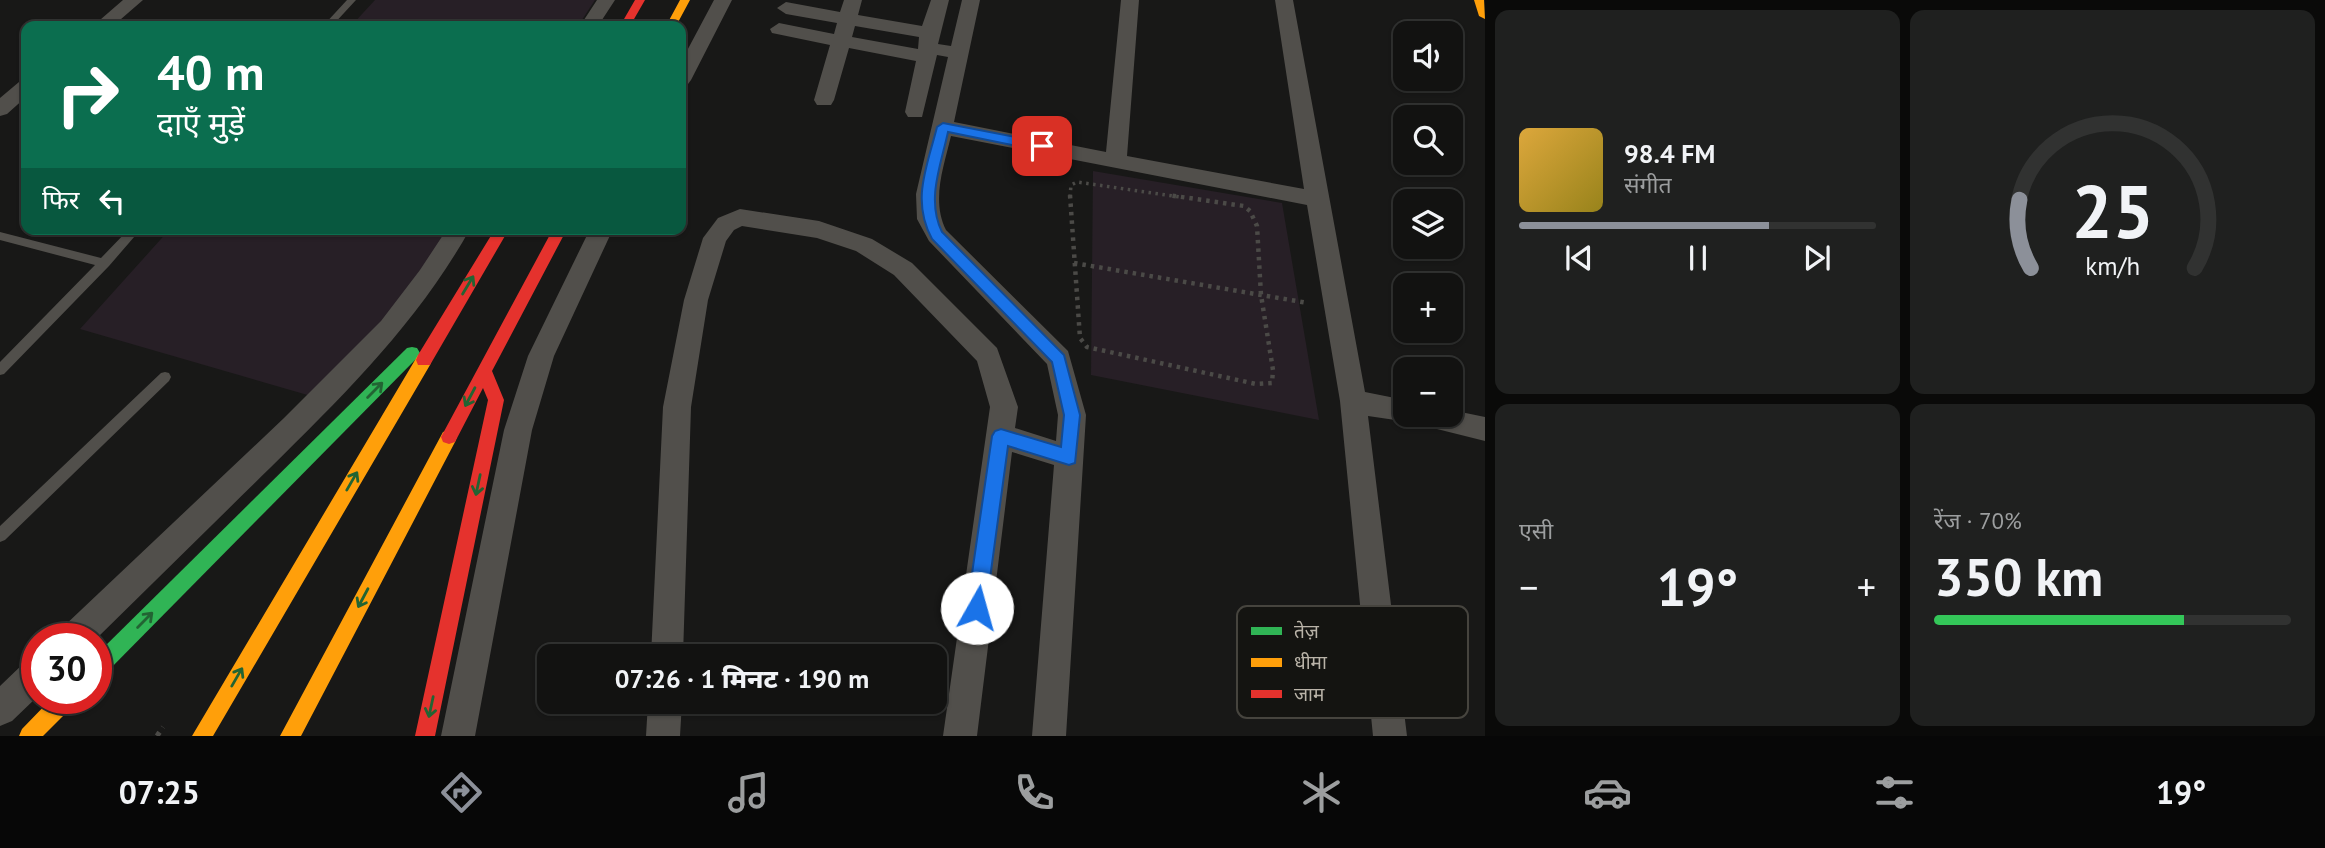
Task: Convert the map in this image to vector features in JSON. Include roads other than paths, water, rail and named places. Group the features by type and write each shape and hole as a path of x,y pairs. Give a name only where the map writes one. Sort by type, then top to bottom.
{"main road":[{"path":"628,21 640,0"},
{"path":"674,21 685,0"},
{"path":"1479,0 1485,16"},
{"path":"202,736 498,235"},
{"path":"290,736 558,235"},
{"path":"112,653 450,315"},
{"path":"425,736 496,400 484,371"},
{"path":"29,736 51,714"}],"street":[{"path":"592,21 606,0"},
{"path":"686,70 723,0"},
{"path":"915,112 940,0"},
{"path":"971,0 927,194 929,219 937,235 1059,359 1072,415 1049,736"},
{"path":"1116,161 1130,0"},
{"path":"1284,0 1353,401 1376,606"},
{"path":"107,21 129,1"},
{"path":"786,8 850,9 928,46"},
{"path":"824,100 850,9"},
{"path":"779,29 840,41 928,46 958,53"},
{"path":"0,109 21,92"},
{"path":"943,127 1317,199"},
{"path":"667,644 677,407 696,300 715,238 726,223 740,217 819,230 864,245 903,269 988,356 1004,407 960,736"},
{"path":"90,623 294,426 390,328 429,277 455,235"},
{"path":"458,736 518,430 541,356 599,235"},
{"path":"1353,401 1393,409"},
{"path":"1463,424 1485,429"},
{"path":"1001,436 1069,457"},
{"path":"0,709 21,689"},
{"path":"663,736 664,714"},
{"path":"1388,718 1390,736"}],"lane":[{"path":"332,21 352,0"},
{"path":"0,370 131,235"},
{"path":"0,236 105,263"},
{"path":"0,535 165,377"}]}
